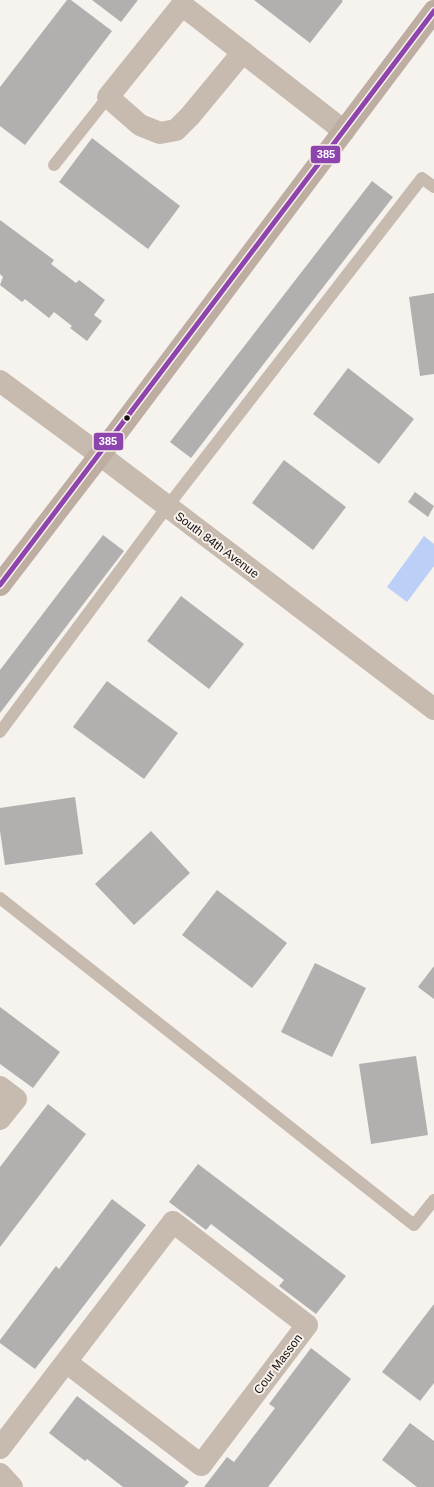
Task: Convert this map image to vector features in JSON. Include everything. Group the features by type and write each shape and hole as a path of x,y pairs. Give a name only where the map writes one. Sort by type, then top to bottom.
{"main road":[{"path":"0,585 100,455 434,11"}],"street":[{"path":"243,52 190,116 176,130 160,133 140,125 108,97 184,3 243,52 344,131"},
{"name":"South 84th Avenue","path":"0,381 100,455 434,709"},
{"path":"0,1087 16,1099 0,1119"},
{"name":"Cour Masson","path":"0,1448 173,1222 308,1325 201,1465 66,1362"},
{"path":"0,1474 12,1487"}],"lane":[{"path":"54,165 108,97"},
{"path":"0,732 167,507 422,178 434,187"},
{"path":"0,898 414,1225 434,1200"}],"water":[{"path":"424,536 434,544 434,566 407,602 387,587"}],"building":[{"path":"67,0 71,0 112,31 25,145 0,126 0,87"},
{"path":"92,0 138,0 121,22"},
{"path":"254,0 341,0 343,1 310,43"},
{"path":"92,138 180,206 148,249 59,182"},
{"path":"372,181 393,197 191,458 170,442"},
{"path":"0,220 54,260 51,264 76,283 79,280 105,300 94,315 102,321 87,341 70,328 72,326 54,312 49,318 25,299 22,302 0,285 3,277 0,274"},
{"path":"434,293 434,374 420,376 409,297"},
{"path":"348,368 414,419 379,464 313,414"},
{"path":"284,460 346,507 313,550 252,503"},
{"path":"415,492 434,506 428,517 408,502"},
{"path":"103,535 124,551 0,713 0,670"},
{"path":"181,596 244,644 209,689 147,641"},
{"path":"107,681 178,733 144,779 73,727"},
{"path":"75,797 83,854 5,865 0,831 0,808"},
{"path":"151,831 190,873 134,925 95,884"},
{"path":"217,890 287,943 252,988 182,935"},
{"path":"315,963 366,988 332,1057 281,1032"},
{"path":"434,966 434,999 418,987"},
{"path":"0,1007 60,1052 33,1088 0,1064"},
{"path":"416,1056 428,1135 371,1144 359,1064"},
{"path":"48,1104 86,1134 0,1247 0,1167"},
{"path":"198,1164 346,1276 316,1314 279,1286 284,1280 211,1224 206,1230 169,1202"},
{"path":"112,1199 146,1225 35,1369 0,1343 0,1340 56,1266 59,1269"},
{"path":"434,1304 434,1383 420,1401 382,1372"},
{"path":"311,1348 351,1379 268,1487 204,1487 227,1457 234,1462 275,1408 269,1404"},
{"path":"77,1396 189,1482 184,1487 123,1487 87,1459 85,1461 49,1433"},
{"path":"410,1423 434,1441 434,1487 417,1487 382,1460"}],"transit line":[{"name":"385","path":"0,585 434,11"}]}
